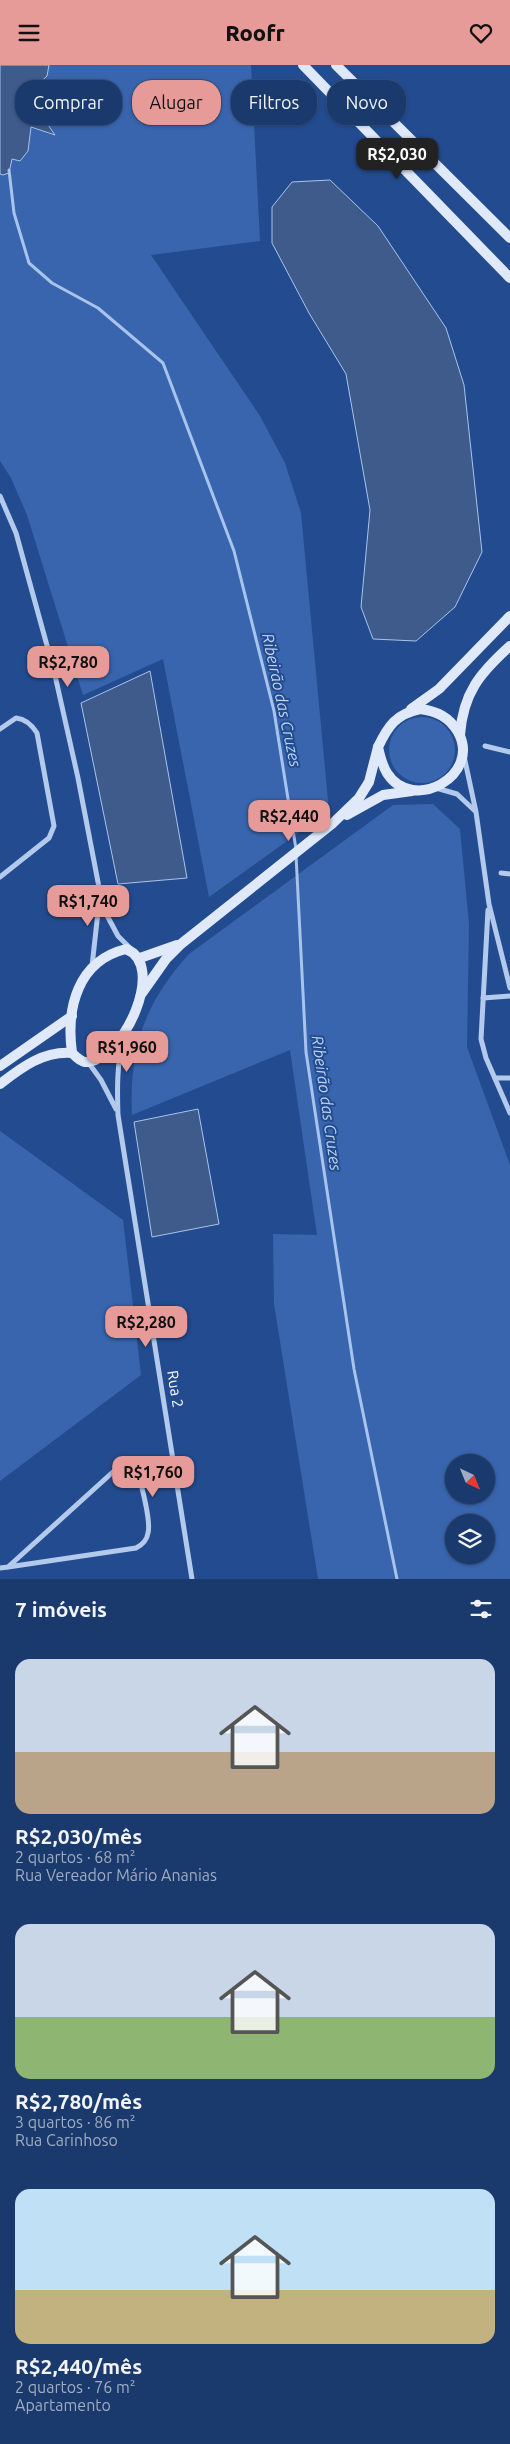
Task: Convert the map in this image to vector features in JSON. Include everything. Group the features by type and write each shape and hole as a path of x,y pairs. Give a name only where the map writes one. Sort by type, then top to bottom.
{"street":[{"path":"303,65 510,278"},
{"path":"336,65 510,238"},
{"path":"0,496 16,533 54,671 100,890 102,909 118,936 137,955 142,993"},
{"path":"334,823 359,798 369,782 378,747 391,723 439,689 510,616"},
{"path":"436,789 449,780 459,767 465,702 475,683 488,666 510,645"},
{"path":"407,712 420,709 433,711 444,716 454,725 461,741 476,812 489,904 510,989"},
{"path":"0,729 12,719 20,719 34,727 37,733 54,826 47,840 0,877"},
{"path":"485,745 510,752"},
{"path":"378,747 387,773 396,783 407,789 420,791"},
{"path":"181,944 137,955 126,949 117,951 92,966 81,982 72,1016 69,1034 72,1053 80,1060 88,1062 102,1056 125,1031 138,1007 142,993 166,959 181,944 334,823 383,795 436,789 458,794 476,812"},
{"path":"501,873 510,874"},
{"path":"92,966 99,921 100,890"},
{"path":"489,904 481,1039 494,1078 510,1113"},
{"path":"483,998 510,997"},
{"path":"0,1066 72,1016"},
{"name":"Rua 2","path":"125,1031 118,1059 116,1087 118,1115 192,1579"},
{"path":"0,1084 33,1061 60,1053 72,1053"},
{"name":"Rua 2","path":"88,1062 111,1097 118,1115"},
{"path":"494,1078 510,1078"},
{"path":"0,1568 8,1567 136,1548 146,1539 149,1527 139,1477 129,1468 121,1467 114,1471 8,1567"}],"shaded area":[{"path":"0,65 49,65 47,76 43,80 15,80 15,125 48,125 55,135 31,127 28,151 20,161 12,159 9,173 0,174"},
{"path":"49,65 251,65 252,80 231,80 231,125 254,125 260,241 151,255 260,416 285,463 301,513 329,811 209,897 163,659 83,695 27,515 11,478 0,461 0,174 3,175 31,127 53,135 47,125 122,125 122,80 43,80 47,76"},
{"path":"330,180 378,226 446,328 464,385 482,552 455,607 416,641 373,639 361,607 370,510 346,374 309,313 272,243 272,207 292,182"},
{"path":"150,671 187,878 118,884 81,703"},
{"path":"422,717 435,720 445,727 452,737 455,750 452,763 445,773 435,780 422,783 409,780 399,773 392,763 389,750 392,737 399,727 409,720"},
{"path":"433,804 460,829 469,924 467,1047 510,1165 510,1579 318,1579 274,1304 273,1234 317,1235 290,1050 132,1115 133,1069 142,1028 150,1009 161,991 189,954 393,805"},
{"path":"198,1109 219,1224 152,1237 134,1122"},
{"path":"0,1131 123,1220 141,1375 0,1481"}],"waterway":[{"name":"Ribeirão das Cruzes","path":"9,170 14,213 29,263 52,283 98,308 163,363 234,551 274,711 296,849"},
{"name":"Ribeirão das Cruzes","path":"296,855 306,1052 354,1369 397,1579"}]}
